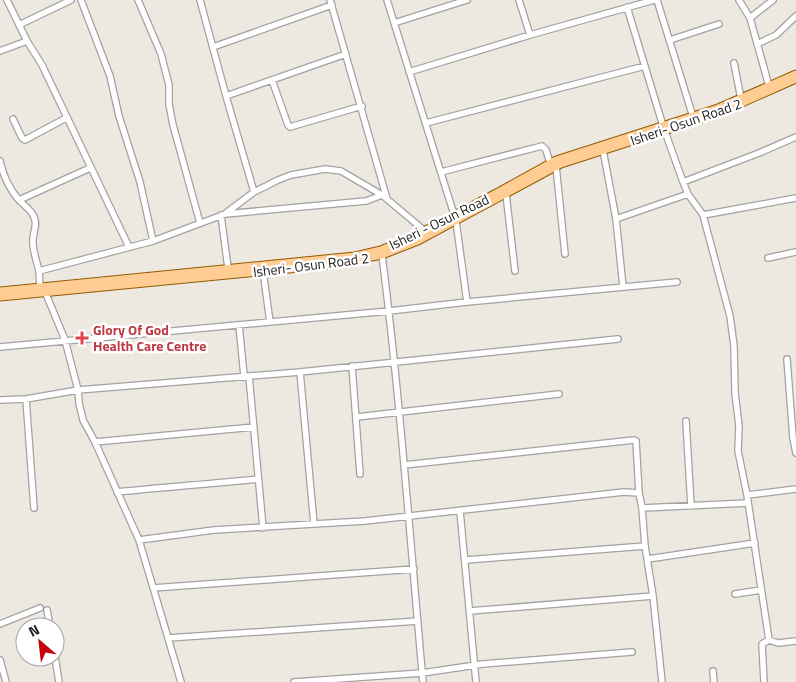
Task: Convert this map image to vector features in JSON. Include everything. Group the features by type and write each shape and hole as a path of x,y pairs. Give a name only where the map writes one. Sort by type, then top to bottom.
{"main road":[{"name":"Isheri - Osun Road","path":"0,291 43,289 355,256 381,250 456,219 582,150 664,128 741,99 796,74"},
{"name":"Isheri- Osun Road 2","path":"0,297 43,289 330,265 382,255 418,241 456,219 506,194 553,165 603,150 664,128 717,114 796,79"}],"street":[{"path":"7,0 27,41 42,65 128,247"},
{"path":"19,25 70,0"},
{"path":"81,0 110,76 119,116 140,182 153,241"},
{"path":"138,0 161,54 169,85 169,104 173,125 200,223"},
{"path":"200,0 254,192"},
{"path":"387,0 456,219 466,302"},
{"path":"394,23 467,0"},
{"path":"519,0 530,35"},
{"path":"409,72 530,35 656,0 693,116"},
{"path":"739,0 750,18 769,86"},
{"path":"750,18 773,0"},
{"path":"213,47 331,2 362,106 385,197"},
{"path":"627,7 664,128 683,182 688,194 703,215 730,316 734,346 735,394 739,426 738,451 755,542 769,640"},
{"path":"757,44 776,35 796,16"},
{"path":"670,40 719,24"},
{"path":"0,51 27,41"},
{"path":"226,96 346,54"},
{"path":"734,63 741,99"},
{"path":"426,123 645,66"},
{"path":"272,80 290,127 362,106"},
{"path":"13,119 22,138 26,140 66,118"},
{"path":"683,182 759,154 796,137"},
{"path":"441,172 542,146 553,165 566,254"},
{"path":"603,150 616,219 623,287"},
{"path":"0,161 2,177 18,200 29,209 36,224 32,241 43,289 65,340 78,390 83,420 95,442 139,540 181,682"},
{"path":"18,200 90,168"},
{"path":"40,271 153,241 223,214 254,192 291,175 325,169 341,171 385,197 425,231"},
{"path":"506,194 515,271"},
{"path":"616,219 688,194"},
{"path":"223,214 385,197"},
{"path":"703,215 796,198"},
{"path":"223,214 228,268"},
{"path":"768,258 796,252"},
{"path":"382,255 414,569 422,682"},
{"path":"263,271 270,322"},
{"path":"0,347 677,282"},
{"path":"239,325 254,427 263,528"},
{"path":"0,400 26,399 78,390 300,372 618,339"},
{"path":"787,359 793,438 796,453"},
{"path":"352,366 360,474"},
{"path":"300,372 314,524"},
{"path":"356,417 559,394"},
{"path":"26,399 34,508"},
{"path":"686,421 691,506"},
{"path":"95,442 254,427"},
{"path":"404,465 636,441 639,493 662,682"},
{"path":"117,492 258,479"},
{"path":"747,495 796,489"},
{"path":"139,540 214,530 263,528 409,516 624,492 639,493"},
{"path":"642,508 748,503"},
{"path":"460,511 476,682"},
{"path":"648,559 755,542"},
{"path":"466,560 645,546"},
{"path":"153,588 414,569"},
{"path":"735,594 761,590"},
{"path":"470,611 653,596"},
{"path":"0,624 40,608"},
{"path":"47,610 48,617"},
{"path":"168,638 418,621"},
{"path":"764,682 762,644 769,640 778,643 796,641"},
{"path":"294,682 371,679 474,666 632,652"},
{"path":"0,660 6,682"},
{"path":"57,667 59,682"},
{"path":"713,671 714,682"}],"place":[{"name":"Glory Of God Health Care Centre","path":"82,338"}]}
